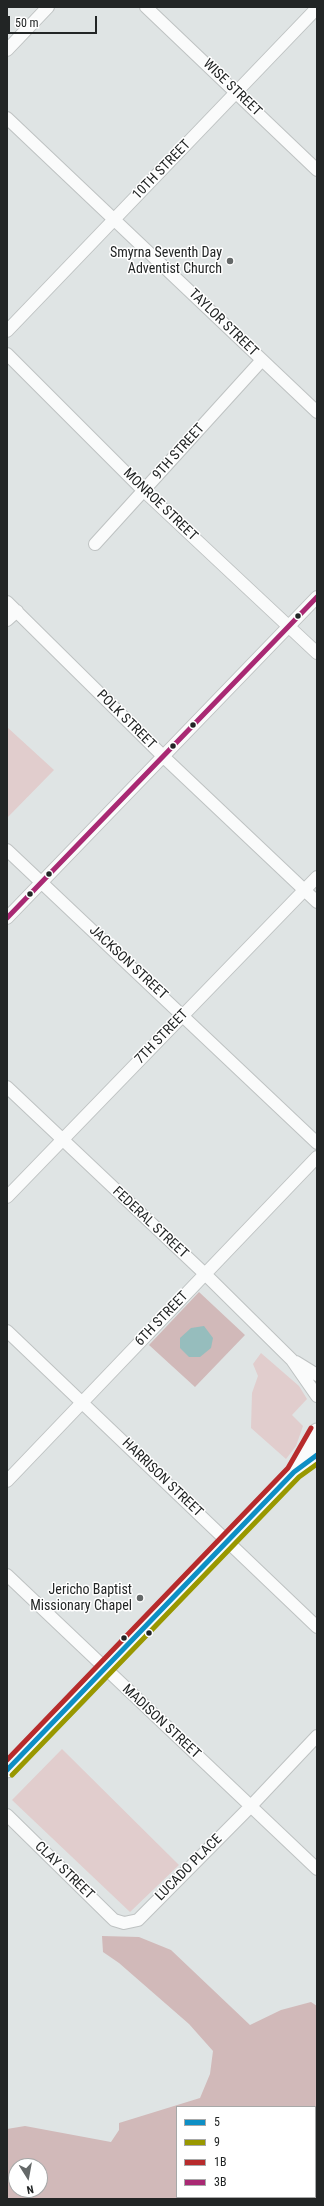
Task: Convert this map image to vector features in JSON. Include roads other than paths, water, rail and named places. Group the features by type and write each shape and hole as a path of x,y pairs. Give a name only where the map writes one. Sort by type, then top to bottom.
{"main road":[{"path":"294,1472 317,1431"},
{"path":"7,1770 294,1472 317,1455"}],"street":[{"path":"7,50 48,7"},
{"name":"WISE STREET","path":"146,7 317,170"},
{"name":"10TH STREET","path":"7,331 317,8"},
{"name":"TAYLOR STREET","path":"7,118 317,412"},
{"name":"MONROE STREET","path":"7,354 144,491 317,653"},
{"name":"9TH STREET","path":"95,544 262,360"},
{"path":"7,918 317,597"},
{"name":"POLK STREET","path":"7,602 163,756 317,902"},
{"path":"7,620 17,611"},
{"name":"JACKSON STREET","path":"7,850 184,1016 317,1144"},
{"name":"7TH STREET","path":"7,1197 317,877"},
{"name":"FEDERAL STREET","path":"7,1087 205,1274 292,1360 317,1396"},
{"name":"6TH STREET","path":"7,1481 317,1157"},
{"name":"HARRISON STREET","path":"7,1331 317,1627"},
{"name":"FEDERAL STREET","path":"292,1360 317,1375"},
{"name":"MADISON STREET","path":"7,1575 317,1869"},
{"name":"LUCADO PLACE","path":"124,1923 138,1920 317,1736"},
{"name":"CLAY STREET","path":"7,1815 114,1920 124,1923"}],"water":[{"path":"204,1326 213,1338 211,1348 200,1357 189,1357 180,1348 180,1338 191,1328"}],"place":[{"name":"Smyrna Seventh Day Adventist Church","path":"230,261"},
{"name":"Jericho Baptist Missionary Chapel","path":"140,1598"}]}
